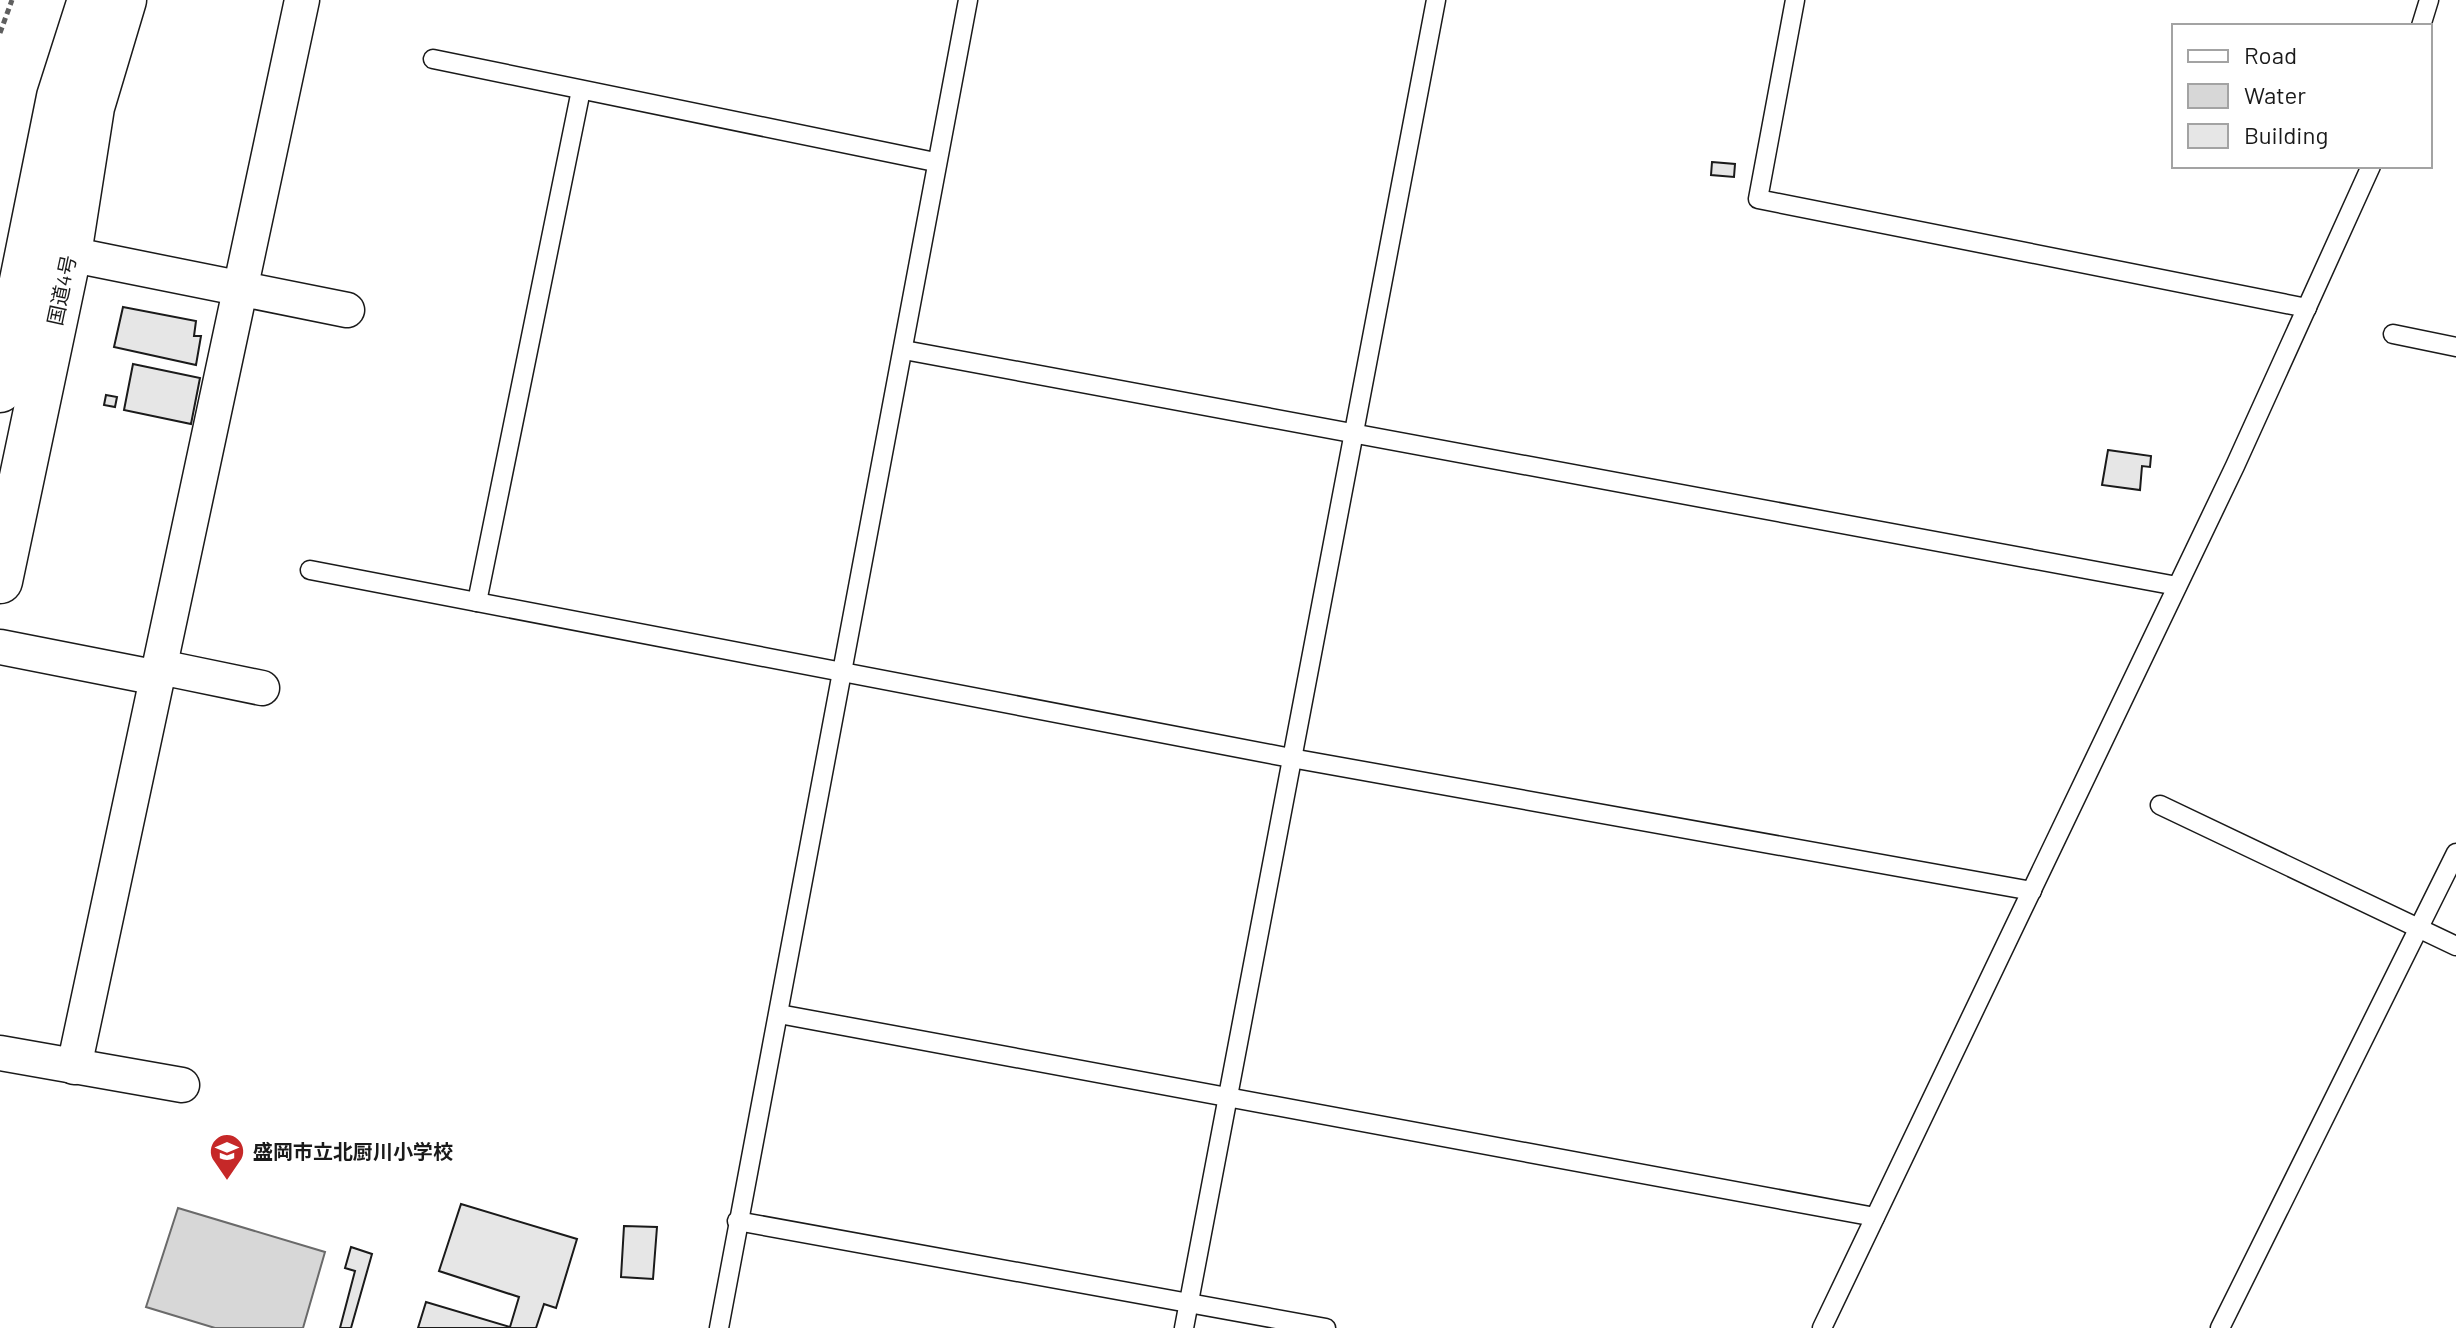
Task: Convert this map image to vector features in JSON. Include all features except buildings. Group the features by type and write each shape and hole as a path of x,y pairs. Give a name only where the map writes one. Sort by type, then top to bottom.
{"highway":[{"name":"国道4号","path":"0,390 59,97 90,0"},
{"name":"国道4号","path":"0,581 69,254 92,107 124,0"}],"street":[{"path":"74,1067 302,0"},
{"path":"69,254 347,310"},
{"path":"0,647 262,688"},
{"path":"0,1053 182,1085"}],"lane":[{"path":"719,1328 840,671 904,350 935,162 968,0"},
{"path":"1184,1328 1436,0"},
{"path":"1795,0 1758,199 2307,308"},
{"path":"2422,24 2429,0"},
{"path":"433,59 935,162"},
{"path":"477,602 581,90"},
{"path":"1822,1328 2177,586 2370,168"},
{"path":"2393,334 2456,347"},
{"path":"904,350 2177,586"},
{"path":"310,570 1291,758 2032,891"},
{"path":"2160,805 2456,946"},
{"path":"2220,1328 2456,853"},
{"path":"779,1014 1875,1217"},
{"path":"737,1221 1189,1300 1326,1328"}],"path":[{"path":"0,33 12,0"}],"water":[{"path":"178,1208 325,1252 303,1328 215,1328 146,1307"}],"place":[{"name":"盛岡市立北厨川小学校","path":"227,1182"}]}
